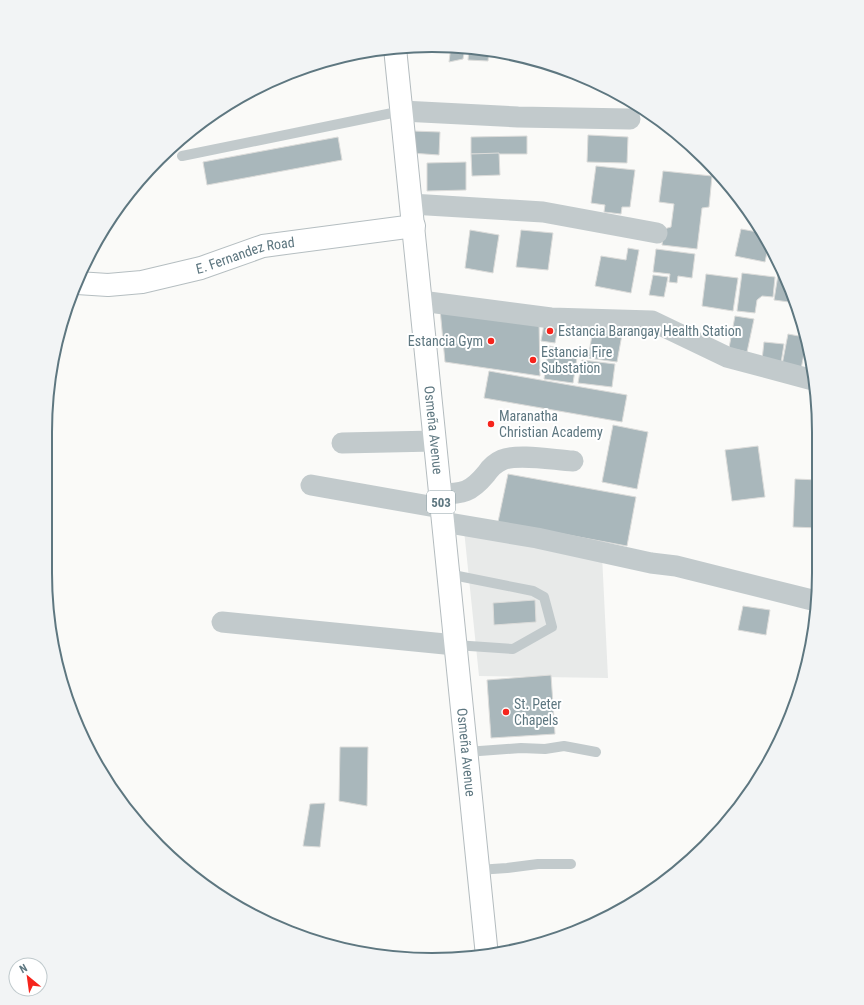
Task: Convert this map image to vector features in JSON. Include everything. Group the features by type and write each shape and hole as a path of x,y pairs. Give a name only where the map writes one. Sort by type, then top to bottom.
{"main road":[{"name":"Osmeña Avenue","path":"396,54 486,949"},
{"name":"E. Fernandez Road","path":"83,283 108,285 142,282 201,268 263,246 414,226"}],"street":[{"path":"402,111 518,117 630,119"},
{"path":"411,204 543,212 657,233"},
{"path":"421,301 550,318 652,322 727,357 808,379"},
{"path":"342,443 435,441"},
{"path":"441,508 458,494 470,489 493,466 502,460 515,456 573,461"},
{"path":"311,485 441,508 537,538 651,563 676,566 811,600"},
{"path":"222,622 455,645"}],"lane":[{"path":"182,156 402,111"},
{"path":"448,574 533,591 544,597 552,627 513,649 455,645"},
{"path":"466,752 522,748 545,749 564,746 596,752"},
{"path":"478,870 538,864 571,864"}],"shaded area":[{"path":"464,530 602,555 608,678 479,676"}],"building":[{"path":"450,53 464,54 463,59 449,62"},
{"path":"469,54 488,56 488,61 468,60"},
{"path":"412,131 440,132 439,155 411,153"},
{"path":"588,135 628,137 627,163 587,162"},
{"path":"527,136 527,154 471,154 471,137"},
{"path":"338,137 342,160 207,185 203,162"},
{"path":"499,153 500,175 472,176 471,154"},
{"path":"466,162 466,190 427,191 427,163"},
{"path":"596,166 635,170 630,207 622,207 621,214 604,212 605,205 591,203"},
{"path":"663,171 712,176 709,207 702,208 697,249 662,245 664,229 671,227 674,204 659,202"},
{"path":"741,229 754,231 767,253 765,262 735,256"},
{"path":"470,230 499,235 493,273 465,268"},
{"path":"521,230 553,233 548,270 516,267"},
{"path":"628,248 639,250 631,293 595,286 601,256 626,260"},
{"path":"656,249 695,254 692,278 678,276 677,283 669,282 670,274 653,272"},
{"path":"742,273 775,277 773,297 762,296 757,300 755,313 737,311"},
{"path":"706,274 738,278 733,311 702,306"},
{"path":"653,275 668,277 664,297 649,295"},
{"path":"778,275 789,302 774,300"},
{"name":"Estancia Gym","path":"440,309 539,321 540,376 445,362"},
{"path":"735,316 754,319 747,352 729,348"},
{"name":"Estancia Barangay Health Station","path":"545,319 559,322 555,343 541,341"},
{"path":"594,324 623,329 617,362 588,358"},
{"path":"788,334 800,336 804,354 801,369 782,365"},
{"path":"764,342 784,344 781,363 762,360"},
{"path":"549,346 578,351 573,383 544,379"},
{"path":"582,360 615,364 612,387 578,383"},
{"path":"489,371 627,395 622,422 484,398"},
{"path":"613,425 648,432 637,489 602,482"},
{"path":"758,446 765,497 732,501 725,450"},
{"path":"508,474 636,497 627,546 498,522"},
{"path":"795,479 812,480 812,528 793,527"},
{"path":"535,600 536,622 494,625 493,603"},
{"path":"743,606 770,610 766,635 738,630"},
{"path":"551,675 555,734 491,738 487,680"},
{"path":"340,747 368,747 367,806 339,801"},
{"path":"325,803 320,847 303,846 310,804"}],"place":[{"name":"Estancia Barangay Health Station","path":"550,331"},
{"name":"Estancia Gym","path":"491,341"},
{"name":"Estancia Fire Substation","path":"533,360"},
{"name":"Maranatha Christian Academy","path":"491,424"},
{"name":"St. Peter Chapels","path":"506,712"}]}
